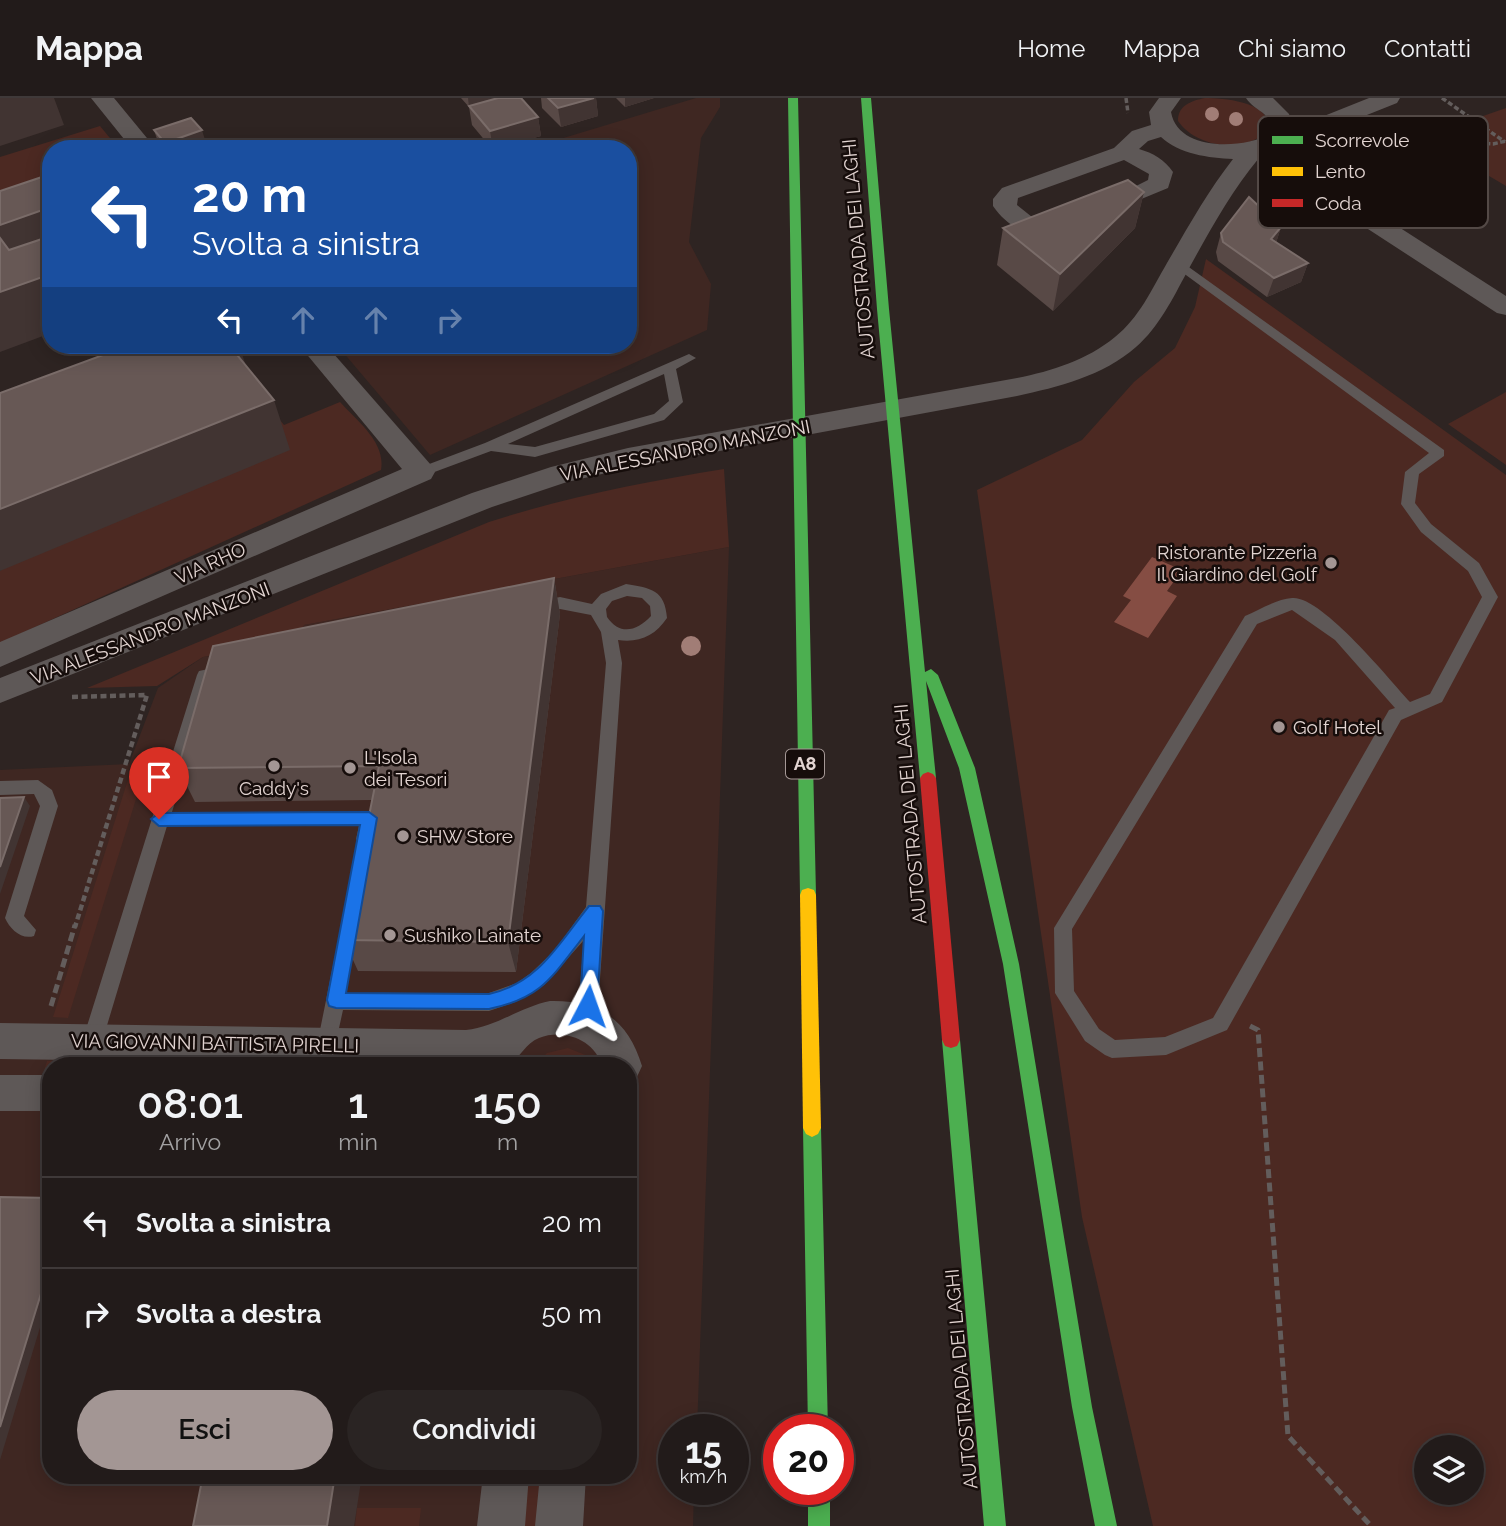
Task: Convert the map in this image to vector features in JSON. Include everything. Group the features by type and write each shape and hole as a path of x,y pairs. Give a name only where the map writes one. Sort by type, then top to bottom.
{"highway":[{"name":"A8","path":"793,98 818,1414"},
{"name":"AUTOSTRADA DEI LAGHI","path":"866,98 995,1526"},
{"path":"915,634 967,768 1011,964 1082,1407 1106,1526"},
{"path":"819,1505 820,1526"}],"street":[{"name":"VIA ALESSANDRO MANZONI","path":"1343,116 1389,98"},
{"path":"110,100 139,140"},
{"path":"1264,102 1327,111 1367,106"},
{"path":"1264,102 1281,116"},
{"path":"1122,153 1136,156 1156,167 1161,172 1160,183 1049,226 1028,225 1014,217 1005,206 1005,199 1010,193 1122,153 1163,108 1210,169 1217,196"},
{"path":"1191,146 1233,154 1258,150"},
{"name":"VIA ALESSANDRO MANZONI","path":"0,691 520,486 594,465 1017,387 1053,379 1083,368 1124,344 1139,329 1153,310 1217,196 1258,153"},
{"path":"1384,228 1506,307"},
{"path":"321,354 421,471"},
{"name":"VIA RHO","path":"0,655 421,471"},
{"name":"VIA GIOVANNI BATTISTA PIRELLI","path":"0,1041 466,1048 485,1045 535,1021 562,1017 587,1021"},
{"path":"587,1021 608,1035 621,1057"},
{"path":"494,1057 512,1034"},
{"path":"0,1093 42,1093"},
{"path":"501,1526 505,1484"},
{"path":"559,1526 562,1484"}],"lane":[{"path":"1179,264 1440,453 1412,472 1409,504 1426,528 1474,567 1490,597 1436,698 1395,715 1220,1024 1166,1046 1112,1049 1092,1035 1066,993 1063,928 1251,620 1293,603 1307,609 1335,631 1407,710"},
{"path":"421,471 490,446 689,358"},
{"path":"490,446 535,452 659,417 676,402 668,367"},
{"path":"614,663 639,634 654,625 660,611 654,598 637,590 615,592 600,603 597,611 601,626 619,635 639,634"},
{"path":"519,612 560,603 597,611"},
{"path":"587,1021 614,663 610,632"},
{"path":"92,1042 205,675 233,670"},
{"path":"0,788 38,787 46,795 49,806 14,918 27,930"},
{"path":"159,819 369,818 362,856"},
{"path":"327,1045 353,907"},
{"path":"336,1000 489,1002 513,996 537,982 594,911"}],"path":[{"path":"1442,98 1468,116"},
{"path":"1488,130 1506,142"},
{"path":"1488,144 1506,142"},
{"path":"38,182 42,181"},
{"path":"40,1041 122,766 147,695 64,698"},
{"path":"1258,1030 1288,1436 1371,1526"}],"shaded area":[{"path":"696,98 720,98 720,107 701,138 689,242 711,284 707,330 430,455 345,354 637,354 637,140 557,140"},
{"path":"1205,98 1224,99 1256,108 1265,116 1258,116 1258,138 1233,145 1207,142 1196,137 1178,121 1183,107"},
{"path":"1506,108 1506,186 1488,175 1488,116 1483,116"},
{"path":"100,126 112,140 55,140"},
{"path":"42,144 42,181 0,194 0,157"},
{"path":"1206,259 1506,475 1506,1526 1153,1526 1082,1217 977,490 1082,440 1134,382 1175,348 1195,307"},
{"path":"253,387 284,425 340,402 375,441 381,470 0,643 0,571"},
{"path":"1506,392 1506,465 1448,424"},
{"path":"724,469 729,547 304,625 299,640 203,657 157,686 87,688 489,522 605,491"},
{"path":"729,547 698,1414 658,1414 658,1505 694,1505 693,1526 0,1526 0,770 129,764 158,688 203,657 299,640 304,625"},
{"path":"1152,557 1182,570 1167,591 1177,596 1148,638 1114,622 1131,600 1123,596"},
{"path":"131,770 145,770 68,1018 53,1017"},
{"path":"568,1048 589,1057 543,1057 547,1053"},
{"path":"521,1484 545,1484 542,1526 518,1526"},
{"path":"357,1508 421,1508 419,1526 355,1526"}],"building":[{"path":"498,98 521,98 538,117 490,131 469,106"},
{"path":"548,98 594,98 558,108"},
{"path":"191,118 202,130 174,140 162,140 154,130"},
{"path":"42,177 42,210 0,225 0,191"},
{"path":"1128,180 1144,192 1060,274 1003,228"},
{"path":"1249,197 1258,205 1258,228 1280,228 1271,239 1308,263 1274,278 1223,242 1221,233"},
{"path":"0,238 9,250 42,239 42,277 0,292"},
{"path":"106,354 236,354 274,400 0,509 0,393"},
{"path":"554,578 508,942 344,940 379,766 178,768 213,646"},
{"path":"24,797 0,867 0,798"},
{"path":"0,1197 42,1198 42,1290 0,1427"},
{"path":"201,1484 334,1484 327,1526 193,1526"}],"traffic: fast":[{"path":"793,98 808,895"},
{"path":"866,98 883,309 928,778"},
{"path":"931,675 967,768 1011,964 1082,1407 1106,1526"},
{"path":"951,1040 995,1526"},
{"path":"812,1128 818,1414"},
{"path":"819,1505 819,1526"}],"traffic: slow":[{"path":"808,895 812,1128"}],"traffic: jam":[{"path":"928,778 951,1040"}],"place":[{"name":"Ristorante Pizzeria Il Giardino del Golf","path":"1331,563"},
{"name":"Golf Hotel","path":"1279,727"},
{"name":"Caddy's","path":"274,766"},
{"name":"L'Isola dei Tesori","path":"350,768"},
{"name":"SHW Store","path":"403,836"},
{"name":"Sushiko Lainate","path":"390,935"}],"route":[{"path":"159,819 369,818 336,1000 489,1002 513,996 537,982 594,911 588,1006"}]}
